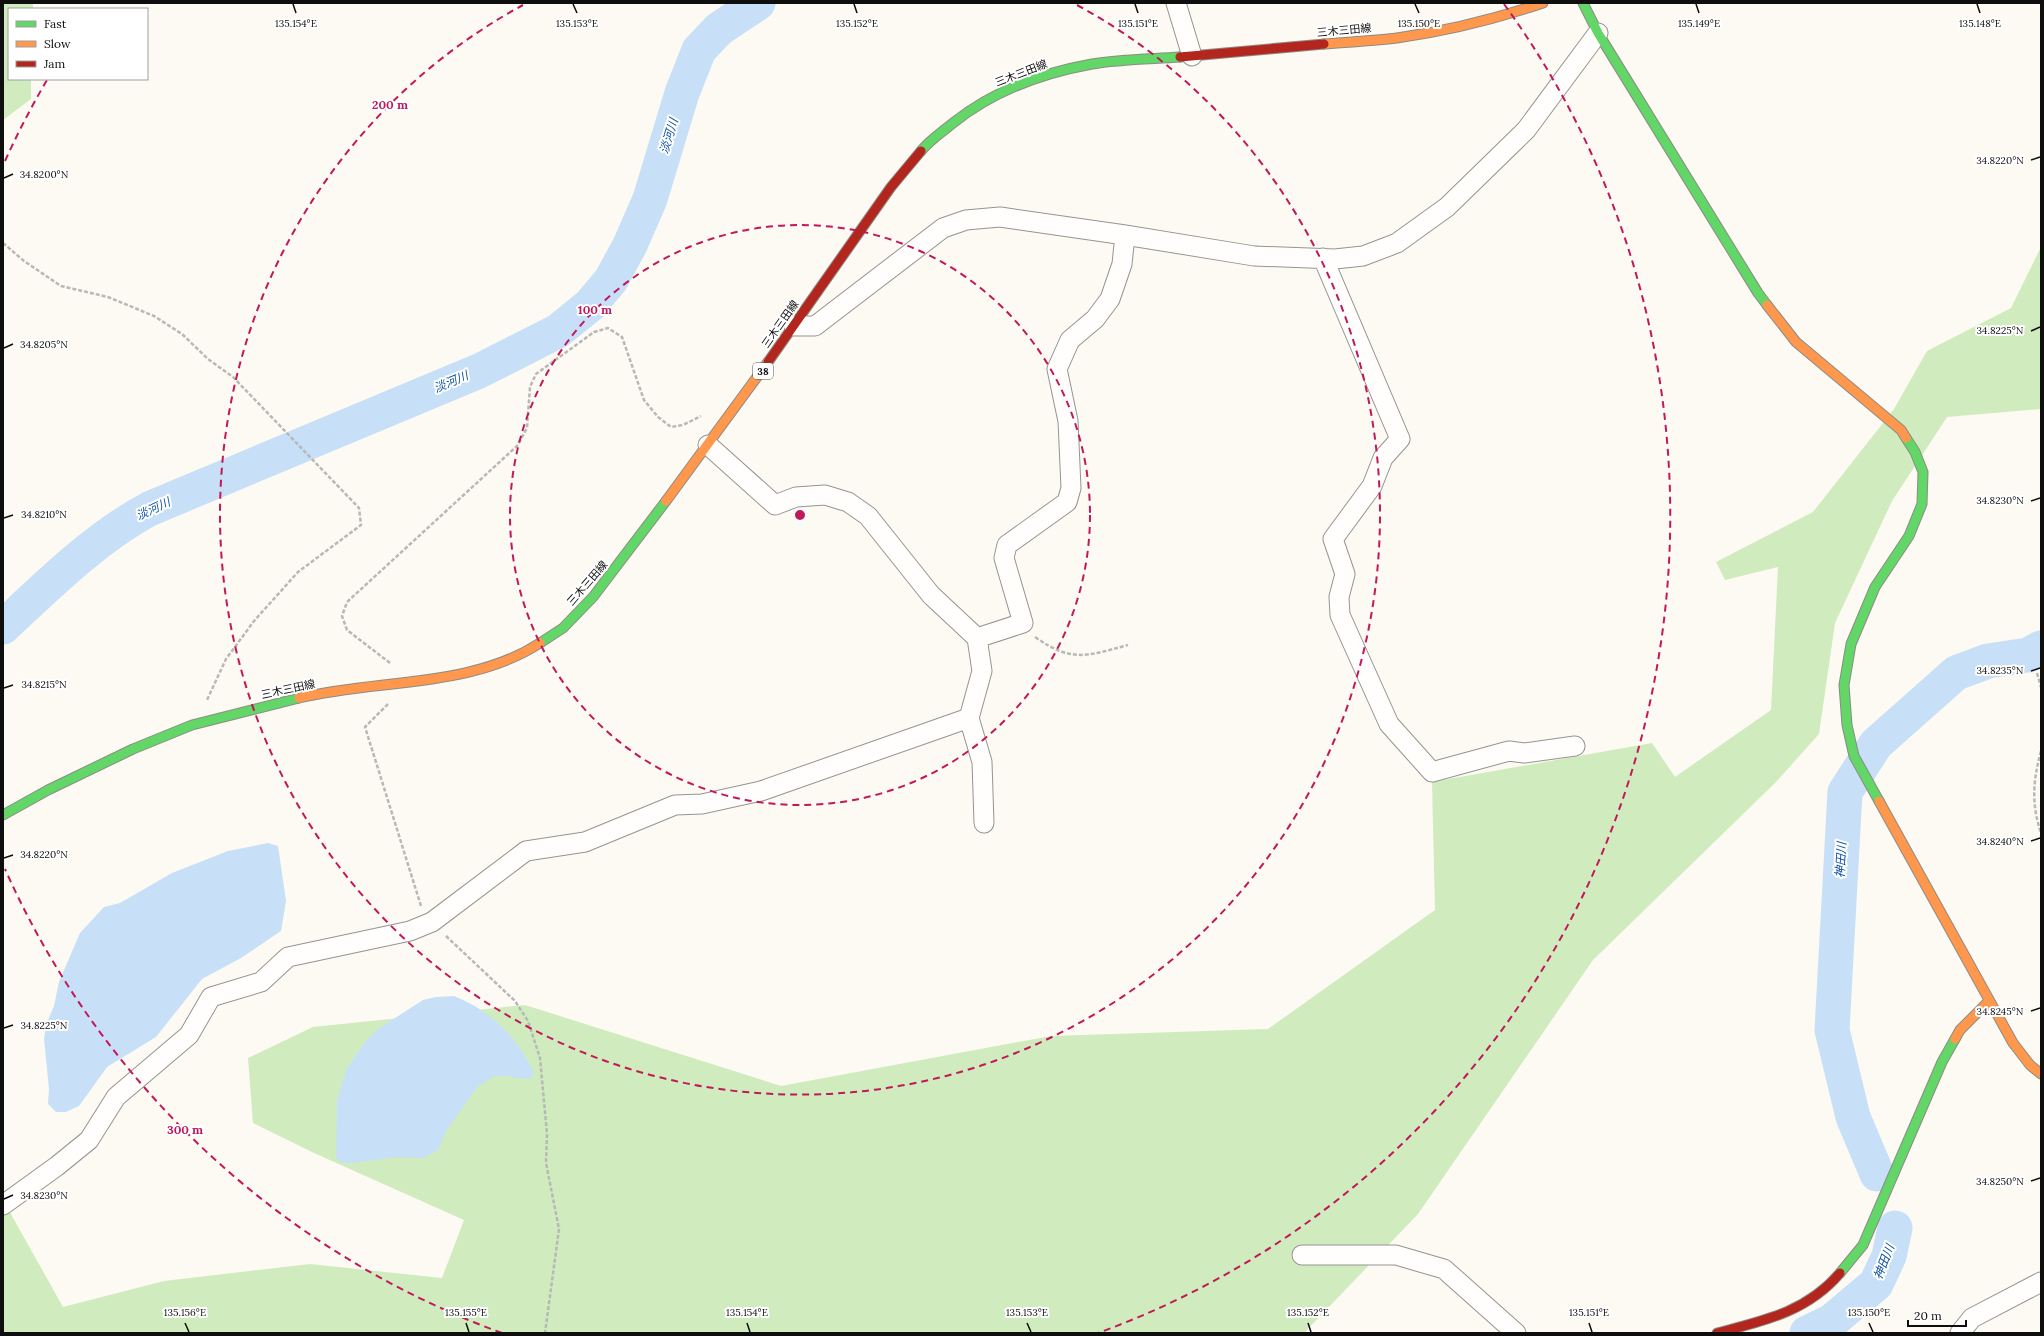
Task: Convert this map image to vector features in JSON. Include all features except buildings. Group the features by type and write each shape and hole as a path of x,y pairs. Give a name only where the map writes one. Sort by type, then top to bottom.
{"main road":[{"name":"三木三田線","path":"3,815 48,790 133,749 192,725 313,695 442,678 485,669 528,651 563,628 593,597 624,558 708,445 794,326 891,186 927,144 967,112 1008,89 1048,74 1093,64 1396,38 1439,32 1495,19 1543,3"},
{"path":"1583,3 1598,33 1758,293 1796,342 1901,430 1915,452 1923,472 1922,504 1909,536 1875,588 1850,644 1844,685 1847,725 1854,756 1989,1001 2013,1043 2030,1065 2041,1074"},
{"path":"1717,1333 1766,1320 1810,1301 1833,1281 1863,1245 1942,1062 1960,1030 1989,1001"}],"street":[{"path":"1176,3 1192,56"},
{"path":"794,326 816,326 943,228 966,220 1000,217 1254,256 1323,258 1363,256 1397,244 1447,207 1526,130 1598,33"},
{"path":"977,638 1023,622 1004,558 1007,545 1067,502 1071,488 1068,420 1057,369 1070,340 1095,319 1110,299 1122,264 1125,235"},
{"path":"1323,258 1400,439 1383,458 1372,486 1333,539 1345,574 1339,597 1340,615 1389,724 1432,772 1509,751 1524,753 1575,746"},
{"path":"708,445 775,505 796,497 825,495 848,502 868,516 931,595 977,638 982,671 969,718 982,762 984,823"},
{"path":"3,1205 57,1166 89,1140 116,1097 189,1035 211,997 261,982 288,957 410,931 432,922 526,851 585,842 674,805 702,804 761,791 969,718"},
{"path":"1302,1255 1396,1255 1444,1269 1516,1333"},
{"path":"1960,1333 1972,1318 2041,1282"}],"path":[{"path":"3,243 24,261 62,286 108,297 154,316 182,334 208,359 233,377 359,508 361,525 298,572 254,621 226,660 204,706 192,725"},
{"path":"413,681 347,630 342,616 347,602 517,446 527,428 530,387 536,374 594,332 608,328 622,337 644,400 658,417 670,427 683,425 703,415"},
{"path":"1023,622 1034,637 1052,649 1070,655 1090,655 1128,645"},
{"path":"2037,673 2041,687"},
{"path":"391,701 365,727 423,912 515,1001 528,1021 540,1058 547,1134 546,1163 559,1229 545,1333"},
{"path":"2041,751 2033,788 2036,816 2041,833"}],"green space":[{"path":"3,3 33,3 33,8 8,8 8,80 31,80 31,99 3,120"},
{"path":"2041,247 2041,409 1947,417 1892,501 1835,623 1819,734 1776,782 1593,960 1418,1214 1304,1333 3,1333 3,1200 63,1307 164,1281 310,1264 442,1278 464,1220 314,1153 253,1123 248,1058 313,1027 525,1005 781,1086 1051,1036 1268,1029 1435,910 1432,782 1652,743 1675,777 1771,710 1778,567 1725,580 1716,562 1813,512 1894,409 1927,351 2011,308"}],"water":[{"path":"268,843 278,846 286,901 281,931 241,958 202,979 156,1037 107,1067 79,1106 66,1112 56,1112 48,1104 49,1089 44,1039 46,1025 54,1006 59,982 80,933 104,907 120,903 172,873 228,851"},
{"path":"454,996 479,1009 502,1027 520,1048 527,1060 534,1073 531,1078 523,1079 508,1076 495,1076 478,1086 446,1131 438,1150 423,1158 397,1157 342,1163 336,1158 337,1100 347,1068 365,1042 378,1029 423,1000 436,997"}],"waterway":[{"name":"淡河川","path":"3,627 54,579 90,548 109,534 149,509 479,371 558,331 590,305 611,280 630,245 650,199 682,93 699,50 719,29 758,3"},
{"name":"神田川","path":"1877,1174 1853,1117 1832,1030 1845,792 1876,744 1956,673 1988,661 2028,655 2041,648"},
{"name":"神田川","path":"1807,1333 1832,1321 1876,1284 1889,1256 1895,1228"}],"traffic: fast":[{"path":"1583,3 1598,33 1758,293 1767,305"},
{"path":"921,151 936,136 968,112 1001,93 1037,78 1073,68 1103,62 1180,57"},
{"path":"1879,801 1854,756 1847,725 1844,685 1851,644 1875,587 1909,536 1922,504 1923,472 1915,452 1906,438"},
{"path":"540,643 563,628 593,597 666,501"},
{"path":"3,815 48,790 133,749 192,725 299,698"},
{"path":"1840,1273 1863,1245 1942,1062 1955,1039"}],"traffic: slow":[{"path":"1324,44 1388,39 1434,32 1489,19 1543,3"},
{"path":"1767,305 1796,342 1901,430 1906,438"},
{"path":"666,501 768,362"},
{"path":"299,698 329,692 454,675 484,668 513,658 540,643"},
{"path":"1879,801 2013,1043 2030,1065 2041,1074"},
{"path":"1955,1039 1960,1030 1989,1001"}],"traffic: jam":[{"path":"1180,57 1324,44"},
{"path":"768,362 891,187 921,151"},
{"path":"1717,1333 1767,1319 1799,1306 1827,1286 1840,1273"}]}
